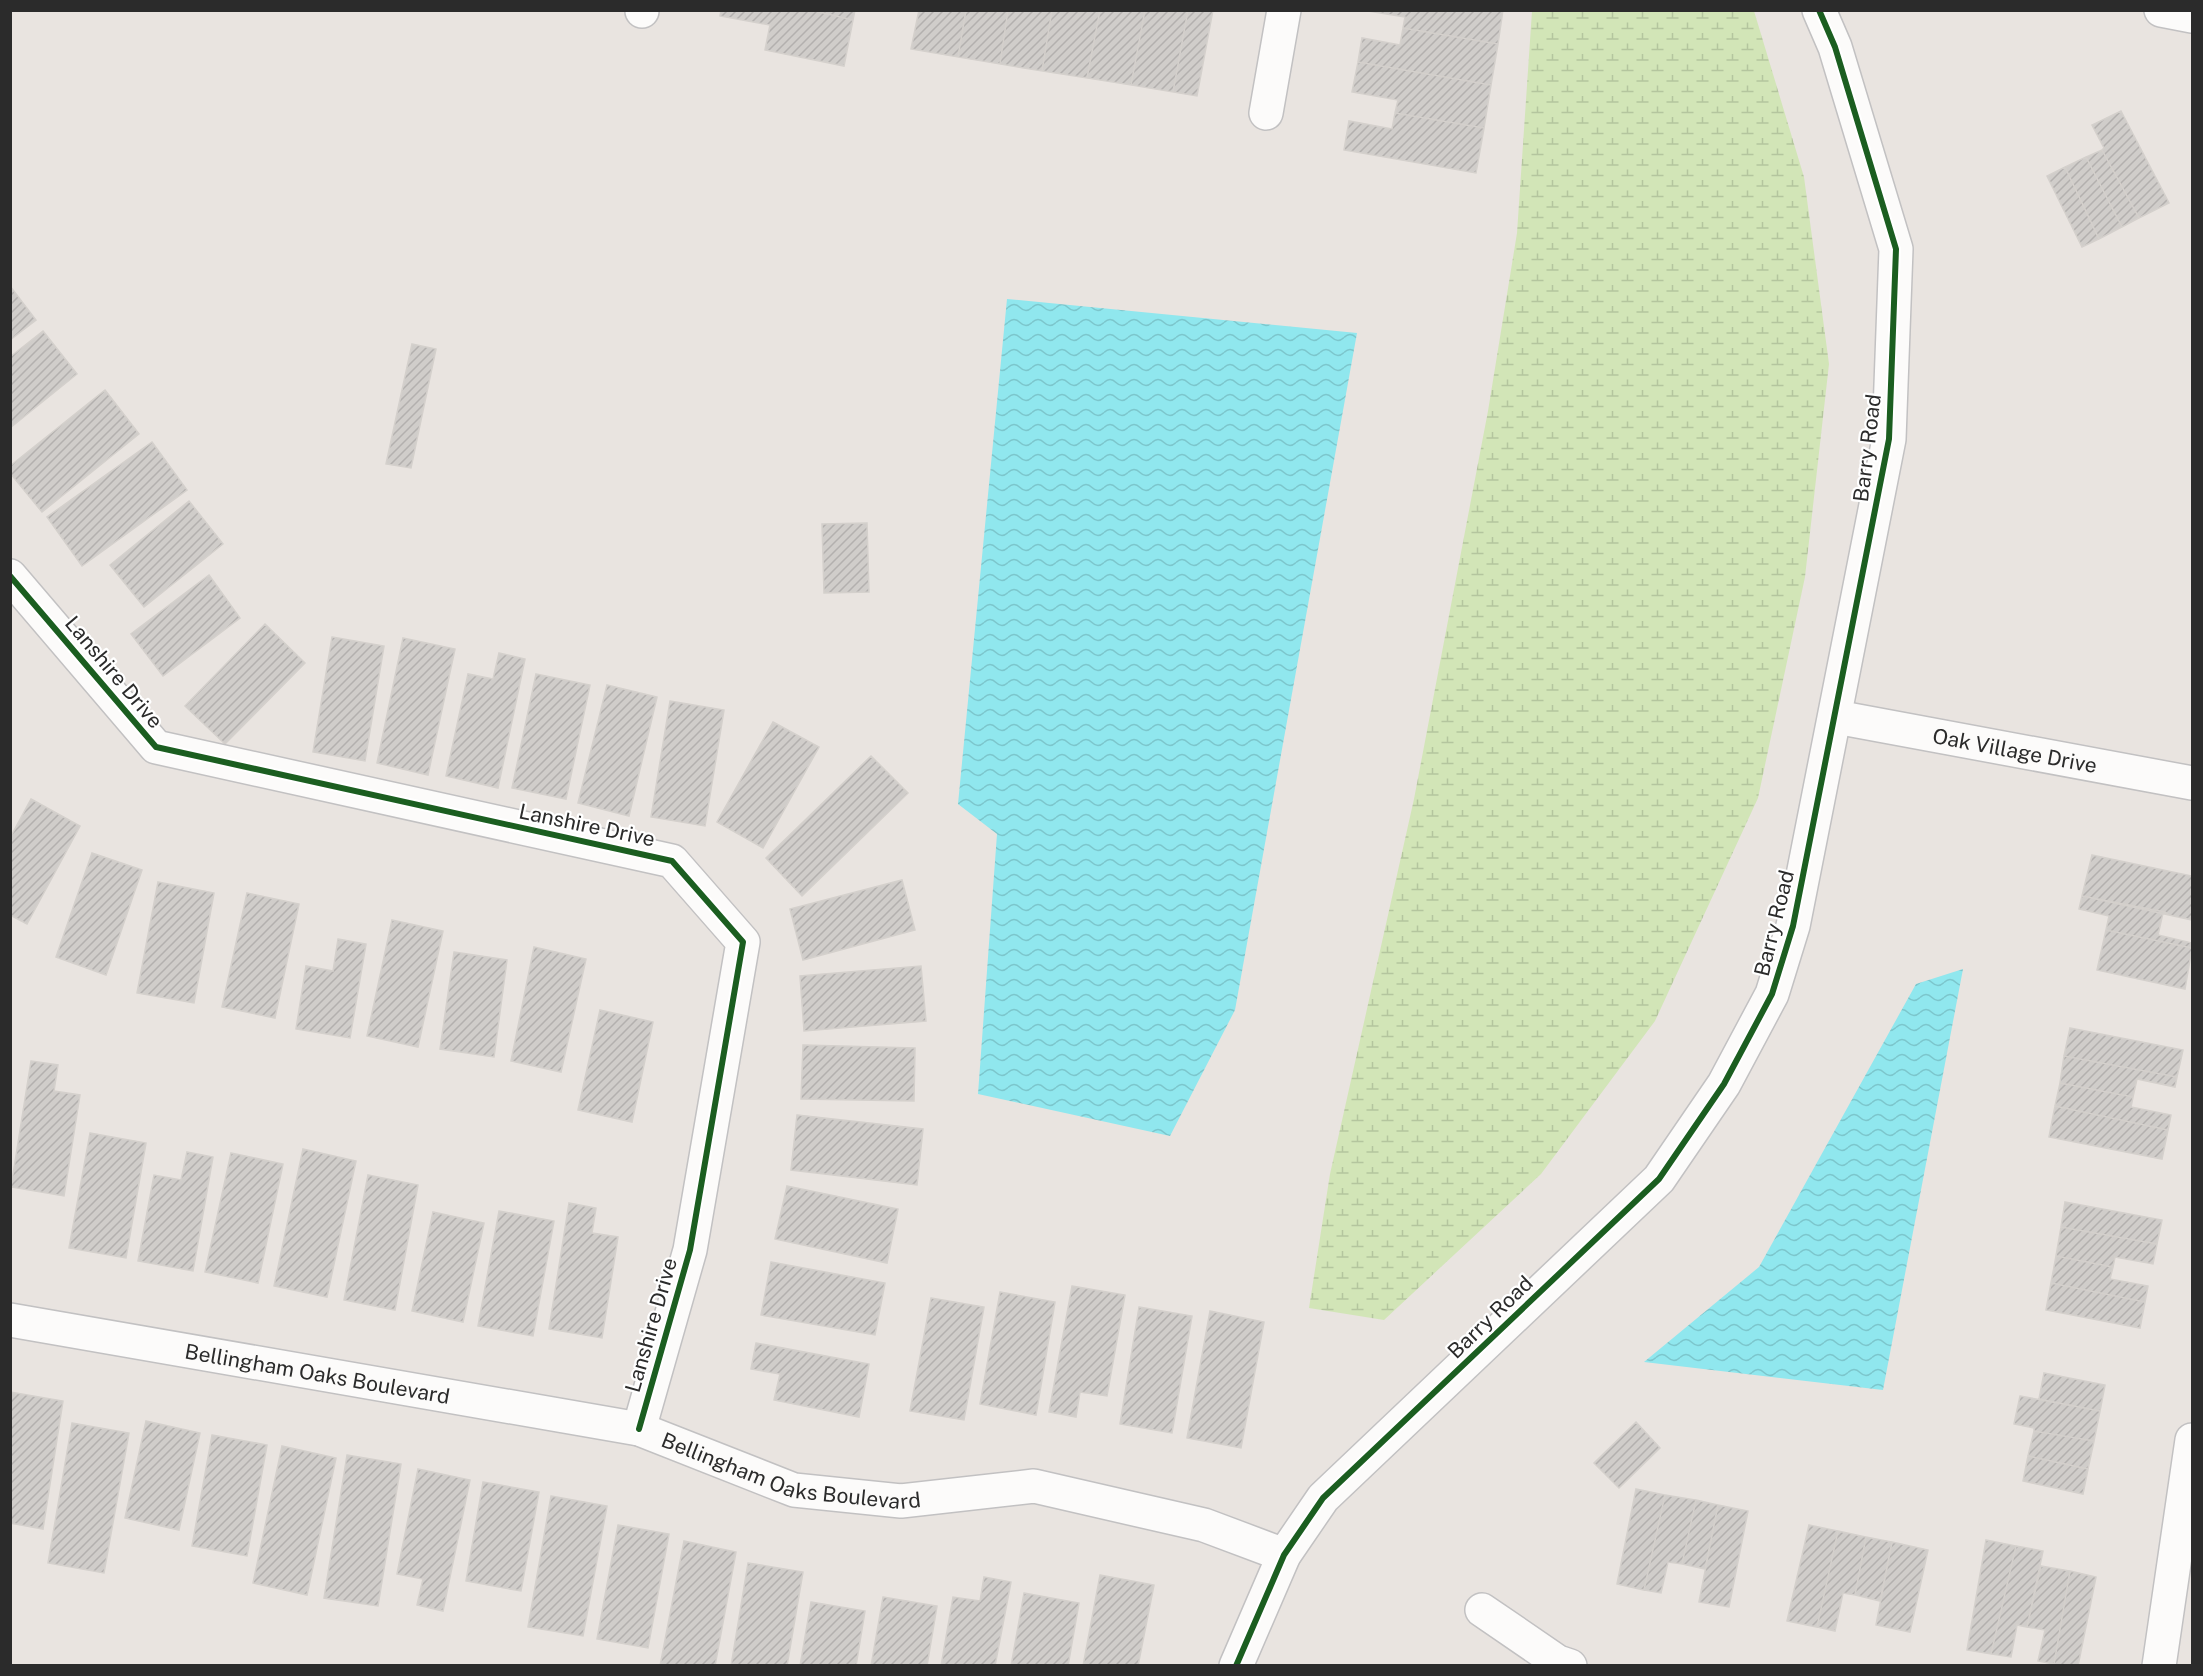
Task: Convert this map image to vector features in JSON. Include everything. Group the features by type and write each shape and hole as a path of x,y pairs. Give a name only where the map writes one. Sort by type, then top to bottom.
{"street":[{"path":"1266,113 1284,10"},
{"name":"Barry Road","path":"1236,1665 1284,1555 1323,1498 1659,1179 1724,1084 1772,994 1793,926 1889,439 1896,249 1835,47 1819,10"},
{"path":"2161,10 2193,16"},
{"name":"Lanshire Drive","path":"10,576 156,747 672,861 743,942 690,1250 639,1429"},
{"name":"Oak Village Drive","path":"1836,717 2193,783"},
{"name":"Bellingham Oaks Boulevard","path":"10,1320 639,1429 794,1490 901,1501 1034,1486 1204,1525 1284,1555"},
{"path":"2159,1665 2193,1440"},
{"path":"1482,1610 1558,1662 1570,1665"}],"green space":[{"path":"1532,11 1754,11 1804,177 1829,364 1805,577 1758,798 1655,1021 1541,1174 1384,1320 1309,1308 1330,1174 1414,799 1488,411 1517,233"}],"water":[{"path":"1007,299 1357,333 1235,1010 1170,1136 978,1094 997,834 958,804"},
{"path":"1963,969 1883,1390 1644,1362 1759,1267 1916,984"}],"building":[{"path":"721,10 811,10 853,20 844,66 765,50 770,25 720,16"},
{"path":"811,10 855,10 853,20"},
{"path":"919,10 966,10 958,57 911,49"},
{"path":"966,10 1008,10 1000,64 958,57"},
{"path":"1008,10 1052,10 1042,71 1000,64"},
{"path":"1052,10 1100,10 1087,78 1042,71"},
{"path":"1100,10 1145,10 1131,85 1087,78"},
{"path":"1145,10 1188,10 1173,92 1131,85"},
{"path":"1188,10 1213,10 1197,96 1173,92"},
{"path":"1503,10 1498,44 1403,28 1405,17 1368,11"},
{"path":"1403,28 1498,44 1491,85 1358,62 1362,38 1400,45"},
{"path":"1358,62 1491,85 1484,128 1395,113 1398,100 1352,92"},
{"path":"2121,111 2169,203 2139,218 2102,150 2104,148 2092,125"},
{"path":"1395,113 1484,128 1476,173 1344,150 1349,121 1392,129"},
{"path":"2102,150 2139,218 2122,227 2086,157"},
{"path":"2086,157 2122,227 2099,239 2065,167"},
{"path":"2065,167 2099,239 2082,247 2047,176"},
{"path":"10,286 36,320 10,340"},
{"path":"43,331 77,374 10,428 10,357"},
{"path":"412,344 436,349 411,468 386,464"},
{"path":"105,390 139,434 42,512 10,473 10,466"},
{"path":"152,442 187,490 82,566 47,517"},
{"path":"189,501 223,544 144,607 110,565"},
{"path":"867,523 869,592 824,593 822,524"},
{"path":"209,575 240,618 163,676 131,634"},
{"path":"265,624 305,663 225,744 185,706"},
{"path":"332,637 384,646 365,761 313,752"},
{"path":"403,638 455,649 428,775 377,763"},
{"path":"499,653 525,659 498,788 446,776 468,674 493,679"},
{"path":"536,674 590,685 566,799 512,788"},
{"path":"607,685 657,697 629,816 578,803"},
{"path":"670,701 724,710 705,826 651,817"},
{"path":"773,722 819,747 763,848 717,822"},
{"path":"871,756 908,793 802,896 766,858"},
{"path":"31,799 80,826 27,924 10,915 10,838"},
{"path":"92,853 142,870 106,975 56,957"},
{"path":"2092,855 2192,876 2192,920 2082,896"},
{"path":"902,880 915,930 803,960 790,909"},
{"path":"158,882 214,893 194,1003 137,993"},
{"path":"247,893 299,904 275,1018 222,1007"},
{"path":"2082,896 2165,912 2168,914 2163,913 2158,935 2192,943 2192,948 2106,930 2109,916 2079,909"},
{"path":"392,920 443,931 418,1047 367,1036"},
{"path":"2106,930 2192,948 2185,989 2097,970"},
{"path":"338,939 366,944 350,1038 296,1029 306,966 333,971"},
{"path":"534,947 586,959 561,1072 511,1061"},
{"path":"454,952 507,960 494,1057 440,1049"},
{"path":"921,966 926,1021 804,1031 800,976"},
{"path":"600,1010 653,1022 632,1122 578,1110"},
{"path":"2070,1028 2183,1050 2177,1077 2064,1056"},
{"path":"803,1045 915,1048 914,1101 801,1099"},
{"path":"2064,1056 2177,1077 2175,1087 2137,1079 2133,1097 2060,1083"},
{"path":"31,1061 58,1065 54,1091 80,1095 64,1196 11,1187"},
{"path":"2060,1083 2133,1097 2131,1107 2171,1115 2168,1130 2055,1106"},
{"path":"2055,1106 2168,1130 2162,1159 2049,1137"},
{"path":"797,1115 923,1129 917,1185 791,1170"},
{"path":"90,1133 146,1143 126,1258 69,1248"},
{"path":"303,1149 356,1161 327,1297 274,1286"},
{"path":"187,1152 213,1157 193,1271 138,1261 154,1175 181,1180"},
{"path":"231,1153 283,1164 258,1283 205,1272"},
{"path":"368,1175 418,1185 395,1310 344,1300"},
{"path":"787,1186 898,1209 887,1263 775,1239"},
{"path":"2065,1202 2162,1220 2157,1244 2061,1227"},
{"path":"569,1203 596,1208 592,1233 618,1237 602,1338 549,1329"},
{"path":"499,1211 554,1221 533,1336 478,1326"},
{"path":"433,1212 484,1223 463,1322 412,1311"},
{"path":"2061,1227 2157,1244 2153,1264 2115,1257 2113,1267 2056,1256"},
{"path":"2056,1256 2113,1267 2110,1279 2148,1286 2145,1302 2051,1283"},
{"path":"771,1262 885,1283 875,1335 761,1315"},
{"path":"2051,1283 2145,1302 2140,1328 2046,1310"},
{"path":"1072,1286 1125,1295 1107,1396 1080,1392 1076,1417 1049,1412"},
{"path":"1000,1292 1055,1302 1036,1415 980,1404"},
{"path":"931,1298 984,1307 964,1420 910,1411"},
{"path":"1139,1307 1192,1316 1172,1433 1120,1424"},
{"path":"1210,1311 1264,1322 1241,1448 1187,1438"},
{"path":"756,1343 869,1364 859,1417 774,1400 780,1374 751,1369"},
{"path":"2044,1373 2105,1385 2100,1411 2039,1399"},
{"path":"10,1392 63,1401 43,1529 10,1523"},
{"path":"2020,1396 2100,1411 2094,1441 2034,1431 2034,1428 2014,1424"},
{"path":"146,1421 200,1433 179,1530 125,1518"},
{"path":"1636,1422 1660,1448 1619,1488 1594,1463"},
{"path":"72,1423 129,1433 104,1573 48,1563"},
{"path":"2034,1431 2094,1441 2088,1469 2028,1456"},
{"path":"212,1435 267,1445 247,1556 192,1546"},
{"path":"282,1446 336,1458 307,1595 253,1583"},
{"path":"347,1455 401,1464 378,1606 324,1598"},
{"path":"2028,1456 2088,1469 2083,1494 2023,1481"},
{"path":"418,1469 470,1480 443,1611 417,1605 423,1579 397,1574"},
{"path":"483,1482 539,1492 521,1591 466,1581"},
{"path":"1636,1489 1665,1495 1644,1590 1617,1584"},
{"path":"1665,1495 1696,1500 1682,1564 1668,1562 1661,1593 1644,1590"},
{"path":"551,1496 607,1506 583,1636 528,1627"},
{"path":"1696,1500 1718,1505 1705,1569 1682,1564"},
{"path":"1718,1505 1748,1511 1729,1607 1699,1602"},
{"path":"618,1525 669,1534 648,1648 597,1639"},
{"path":"1809,1525 1838,1531 1817,1627 1787,1621"},
{"path":"1838,1531 1866,1537 1855,1595 1843,1593 1835,1631 1817,1627"},
{"path":"1866,1537 1892,1542 1880,1601 1855,1595"},
{"path":"1986,1540 2016,1546 1991,1654 1967,1650"},
{"path":"684,1541 736,1552 715,1666 660,1666"},
{"path":"1892,1542 1928,1550 1910,1632 1876,1625"},
{"path":"2016,1546 2043,1551 2027,1627 2017,1625 2011,1657 1991,1654"},
{"path":"748,1563 803,1572 787,1666 731,1666"},
{"path":"2041,1566 2070,1571 2054,1664 2038,1661 2045,1630 2027,1627"},
{"path":"2070,1571 2096,1577 2078,1666 2059,1666 2054,1664"},
{"path":"1100,1575 1154,1585 1138,1666 1083,1666"},
{"path":"984,1577 1011,1582 995,1666 941,1666 953,1597 980,1601"},
{"path":"1024,1593 1079,1603 1068,1666 1011,1666"},
{"path":"883,1597 937,1606 927,1666 871,1666"},
{"path":"811,1602 865,1611 856,1666 800,1666"}],"cycle path":[{"path":"1236,1666 1284,1555 1323,1498 1659,1179 1724,1084 1772,994 1793,926 1889,439 1896,249 1835,47 1819,10"},
{"path":"10,576 156,747 672,861 743,942 690,1250 639,1429"}]}
